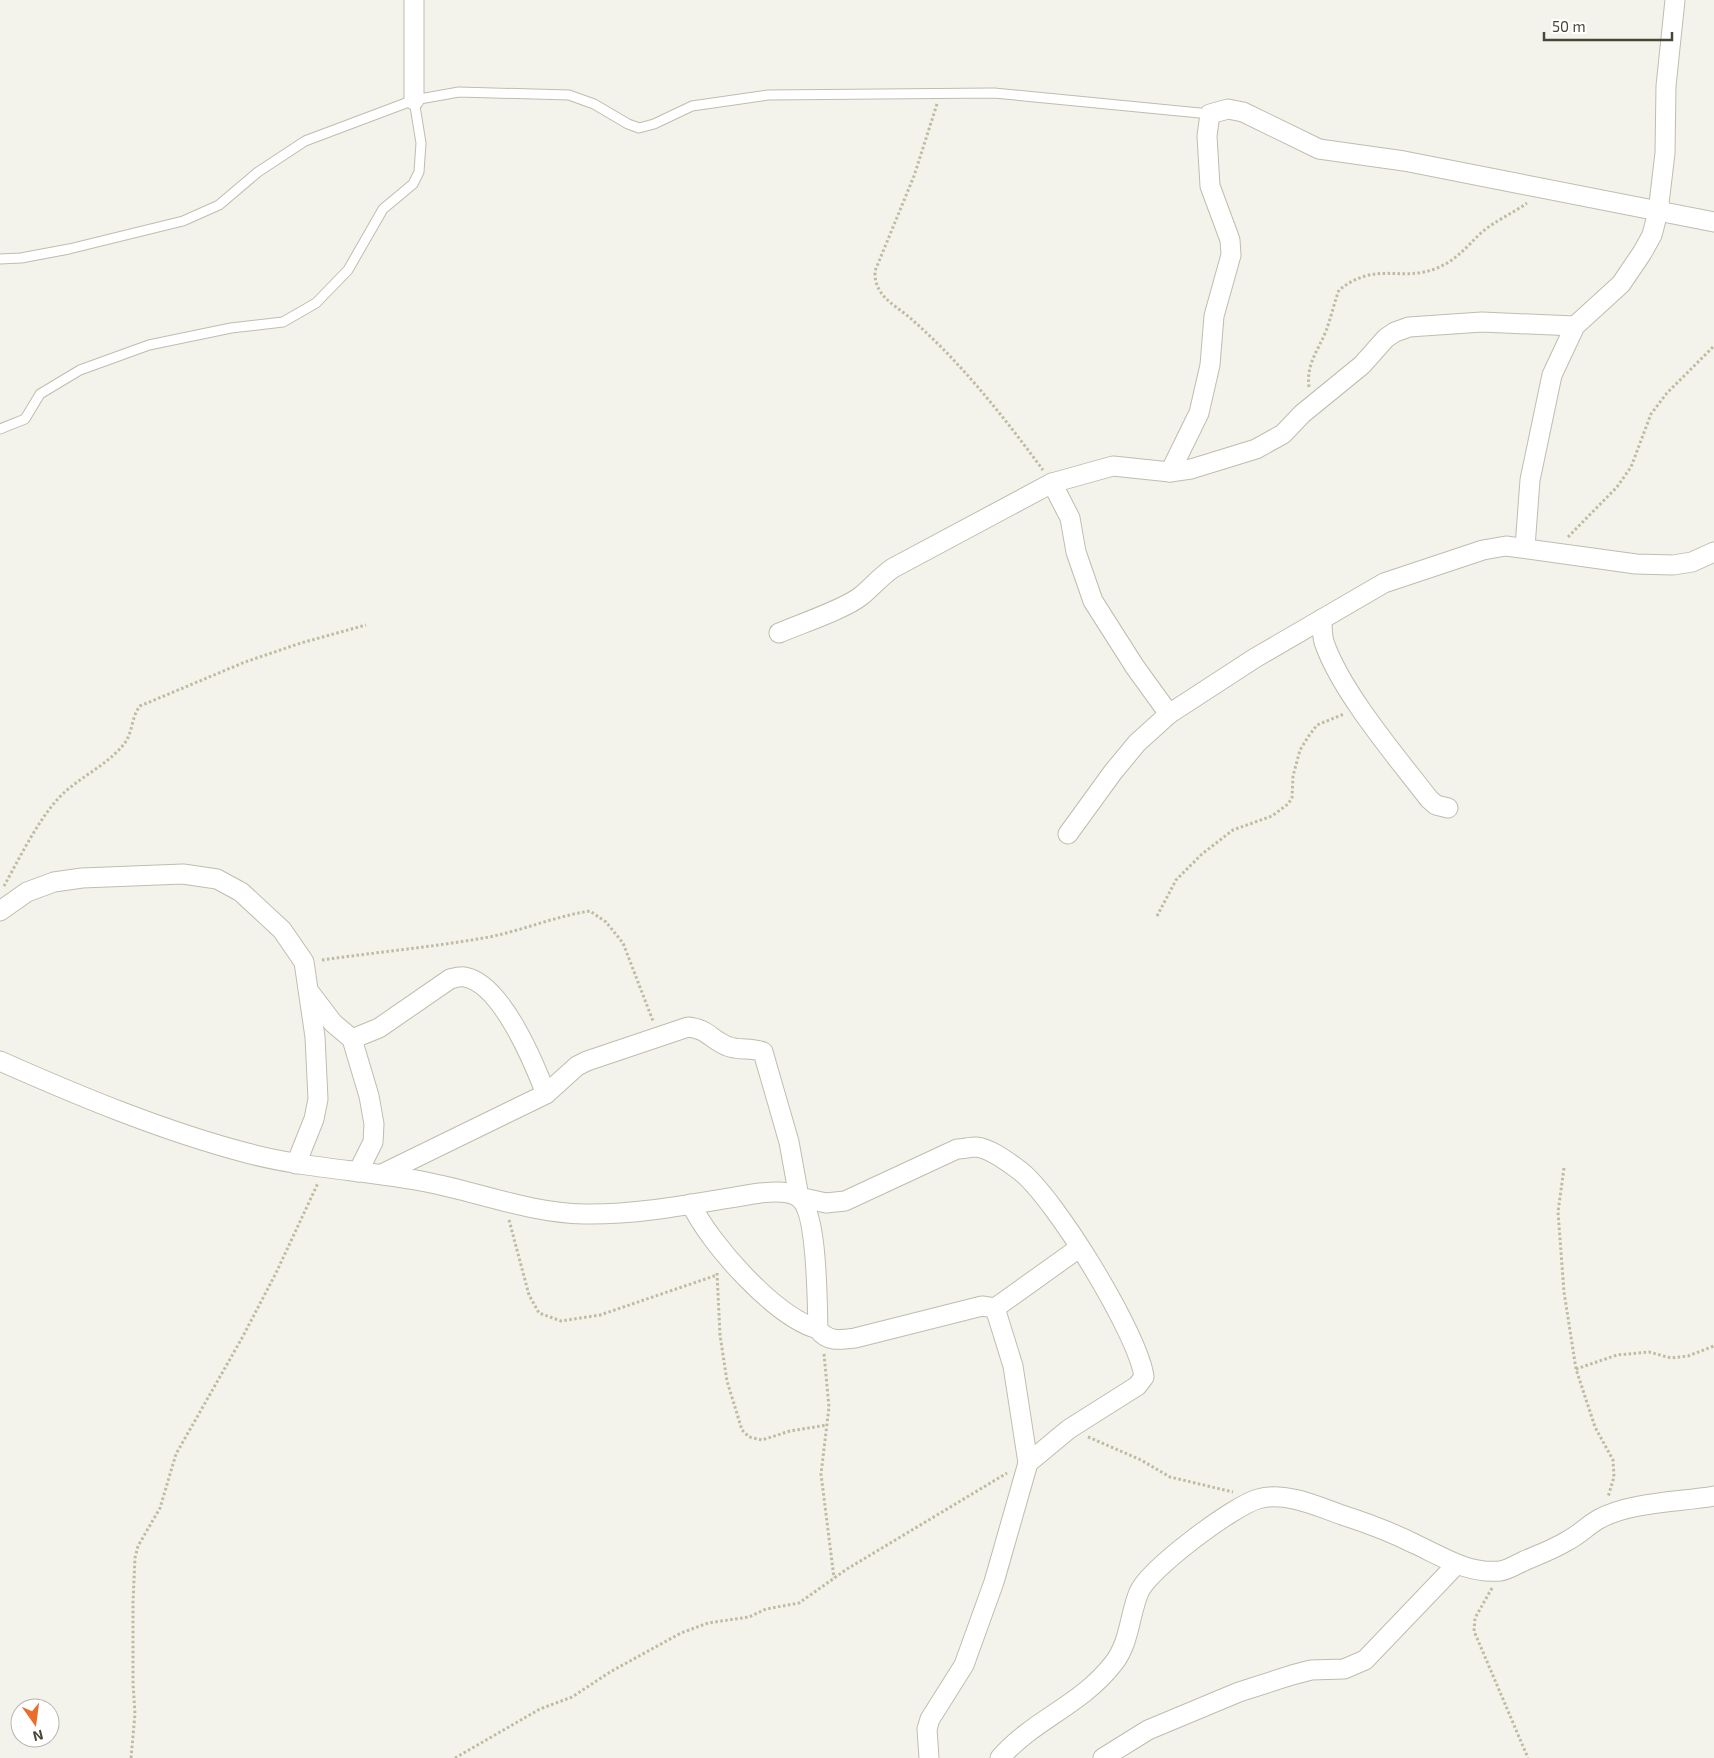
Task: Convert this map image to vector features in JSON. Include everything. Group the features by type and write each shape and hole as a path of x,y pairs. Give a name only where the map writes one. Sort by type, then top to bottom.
{"street":[{"path":"414,0 414,100"},
{"path":"1525,547 1530,480 1552,375 1574,326 1621,284 1652,235 1658,212 1665,153 1666,86 1675,0"},
{"path":"1170,472 1199,413 1210,365 1214,316 1231,255 1230,240 1210,186 1207,136 1210,114 1228,109 1243,112 1319,149 1404,161 1714,222"},
{"path":"779,633 845,606 861,597 878,579 893,568 1052,483 1113,466 1170,472 1191,469 1256,449 1283,434 1311,407 1362,365 1386,338 1395,332 1409,327 1482,322 1574,326"},
{"path":"1052,483 1070,518 1076,552 1093,601 1135,667 1168,714"},
{"path":"1068,834 1113,772 1137,743 1168,714 1255,658 1384,583 1483,550 1506,546 1525,547 1636,564 1672,565 1692,562 1714,552"},
{"path":"1322,619 1324,642 1342,678 1361,708 1429,799 1436,805 1448,808"},
{"path":"0,911 27,892 54,882 151,874 183,874 217,879 241,892 282,930 304,962 310,994 318,1099 314,1119 296,1164"},
{"path":"352,1039 378,1028 450,979 463,976 474,980 487,990 509,1017 527,1045 546,1094"},
{"path":"310,994 333,1023 352,1039 369,1096 374,1124 372,1142 358,1172"},
{"path":"384,1173 546,1094 577,1066 587,1061 688,1027 700,1028 726,1046 763,1052 789,1142 799,1197 806,1207 814,1245 820,1332"},
{"path":"0,1061 163,1126 247,1153 325,1169 384,1173 455,1187 539,1208 583,1214 629,1212 760,1193 780,1192 826,1203 845,1201 957,1149 977,1147 1020,1171 1042,1191 1125,1323 1142,1364 1144,1377 1137,1386 1068,1430 1028,1463"},
{"path":"691,1204 712,1240 775,1304 791,1317 836,1341 982,1306 996,1308 1079,1248"},
{"path":"928,1758 926,1729 930,1719 964,1665 994,1582 1028,1463 1014,1366 996,1308"},
{"path":"1000,1758 1017,1740 1075,1702 1095,1685 1114,1663 1125,1645 1140,1589 1160,1567 1210,1528 1240,1508 1258,1499 1290,1499 1315,1505 1375,1526 1456,1565 1478,1571 1510,1567 1567,1542 1600,1518 1634,1508 1714,1496"},
{"path":"1103,1758 1148,1730 1239,1692 1311,1670 1344,1669 1365,1660 1456,1565"}],"lane":[{"path":"0,259 21,258 69,249 183,221 219,205 258,172 305,141 414,100 459,92 569,95 594,104 628,124 639,128 654,124 692,106 768,95 994,92 1210,114"},
{"path":"0,429 24,418 40,394 80,370 149,345 231,328 282,322 316,303 348,270 383,209 413,184 419,172 421,143 414,100"}],"path":[{"path":"940,92 917,168 875,271 875,283 881,294 935,340 977,385 1052,483"},
{"path":"1311,407 1308,378 1312,357 1325,332 1339,290 1363,275 1392,272 1420,274 1438,268 1460,255 1483,231 1547,190"},
{"path":"1557,552 1574,530 1617,487 1631,467 1651,414 1667,393 1714,346"},
{"path":"0,893 56,802 77,781 114,756 126,742 134,714 140,706 244,662 366,625"},
{"path":"1157,916 1176,880 1202,854 1233,830 1272,816 1288,804 1292,798 1293,776 1300,750 1317,725 1361,708"},
{"path":"304,962 488,937 530,928 571,914 590,911 606,922 623,943 658,1036"},
{"path":"1564,1168 1558,1212 1564,1292 1576,1369 1595,1427 1613,1460 1614,1477 1600,1518"},
{"path":"131,1758 135,1714 133,1602 135,1558 138,1546 160,1508 176,1454 242,1338 325,1169"},
{"path":"503,1200 519,1251 529,1295 539,1313 561,1321 600,1315 717,1274"},
{"path":"712,1240 717,1274 720,1335 728,1381 742,1430 749,1437 762,1440 790,1431 827,1425"},
{"path":"820,1332 829,1407 821,1474 834,1578"},
{"path":"1576,1369 1617,1355 1649,1352 1671,1358 1688,1356 1714,1346"},
{"path":"1068,1430 1141,1460 1170,1477 1258,1499"},
{"path":"455,1758 540,1710 572,1697 610,1672 681,1633 708,1623 749,1617 766,1610 799,1602 931,1517 958,1504 990,1481 1028,1463"},
{"path":"1510,1567 1475,1618 1474,1631 1528,1758"}]}
